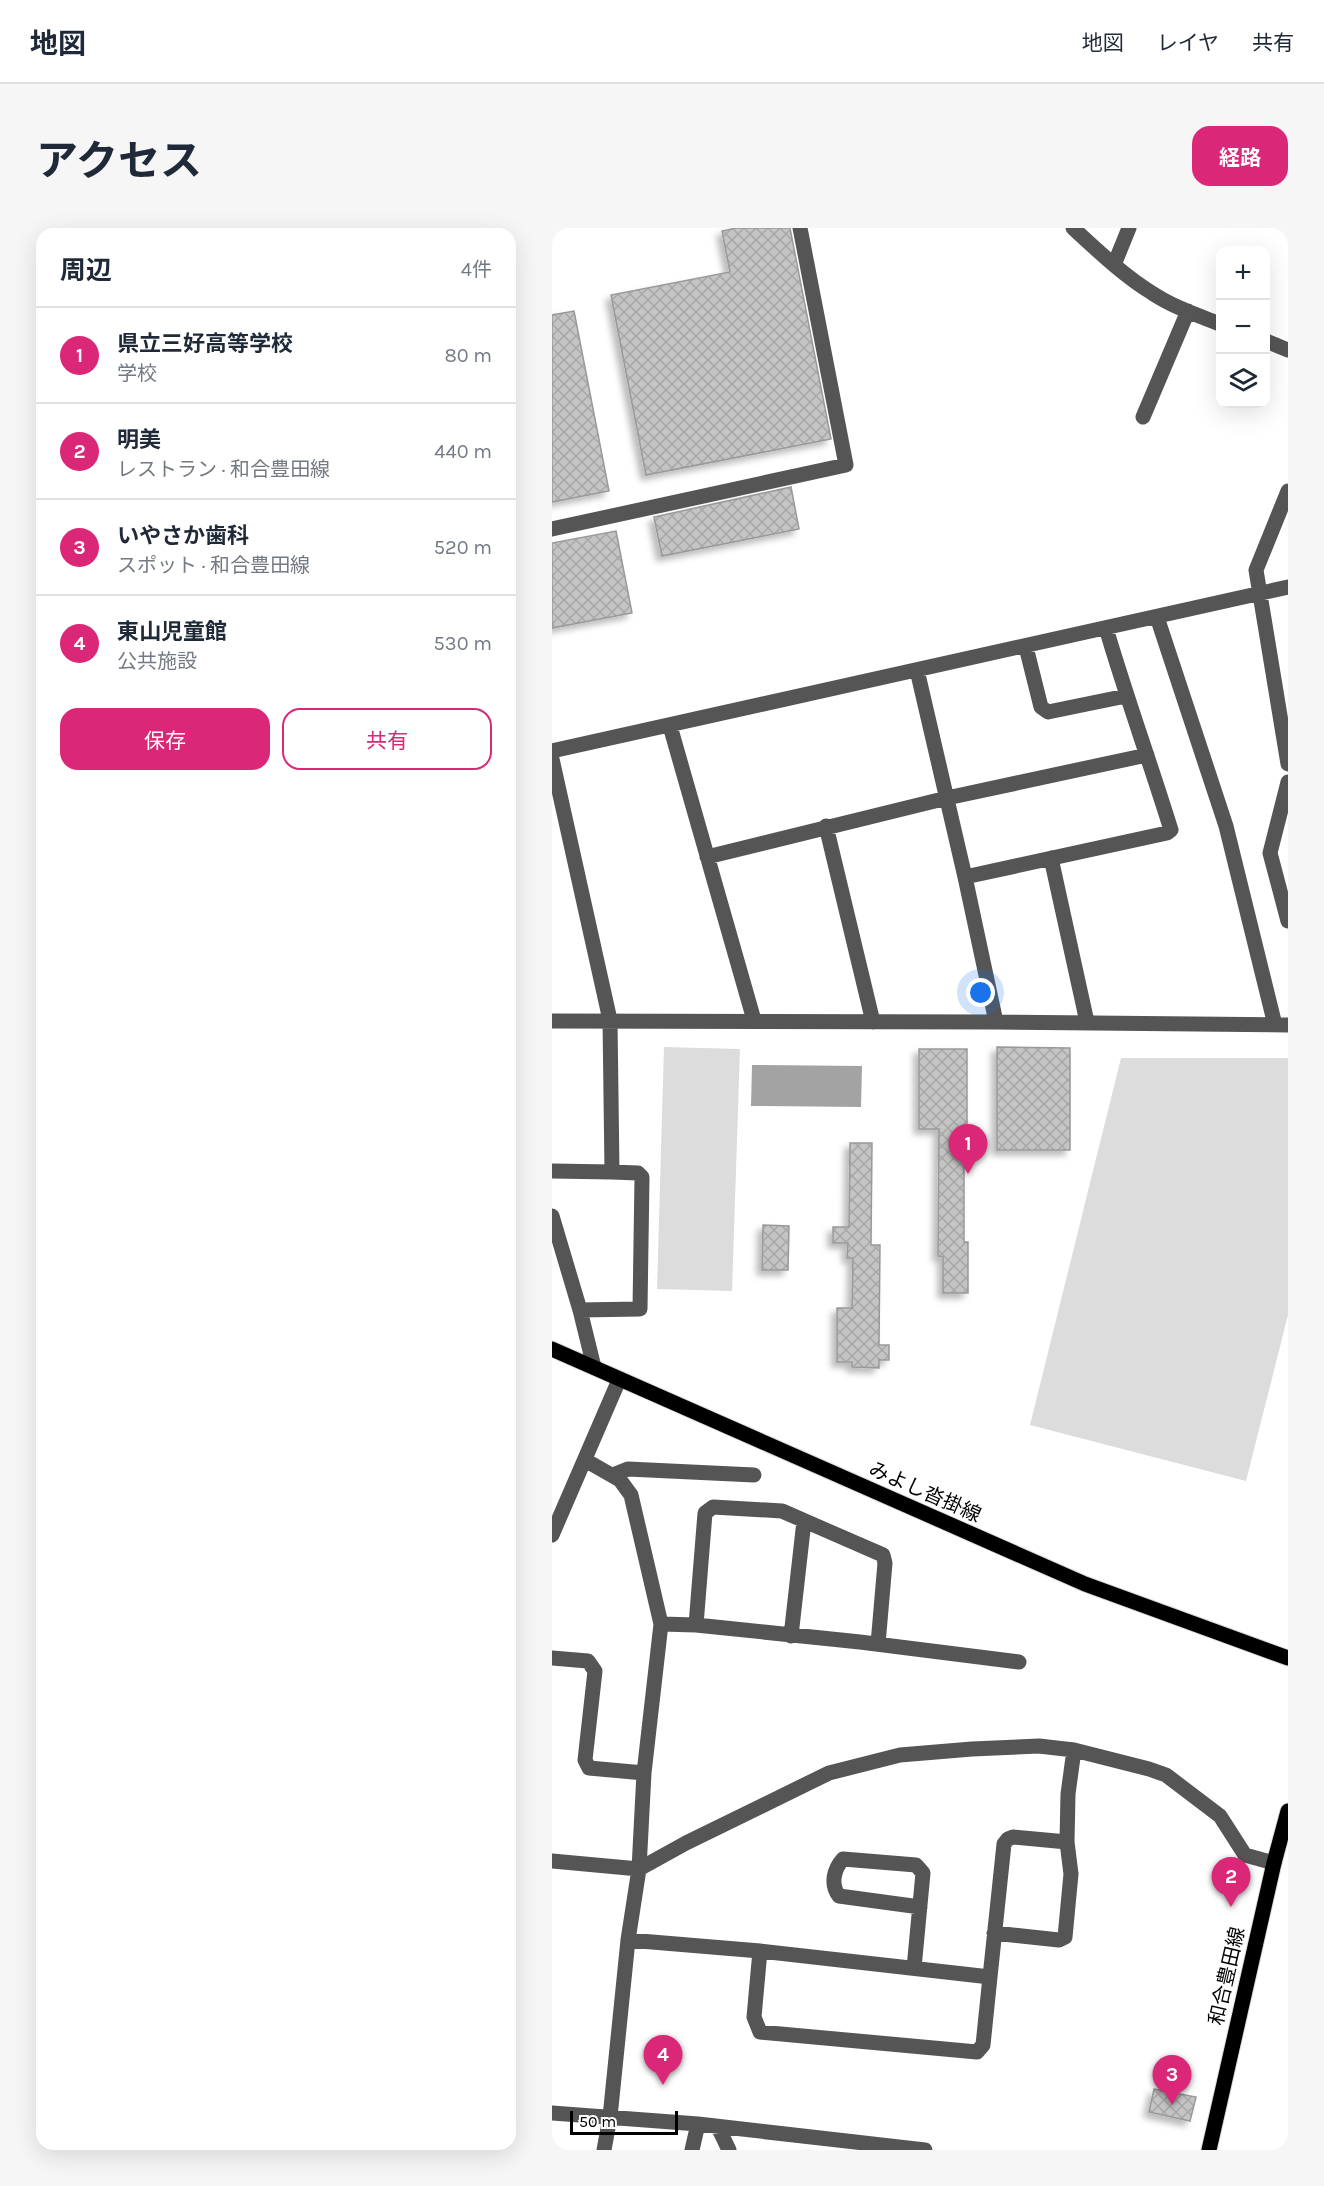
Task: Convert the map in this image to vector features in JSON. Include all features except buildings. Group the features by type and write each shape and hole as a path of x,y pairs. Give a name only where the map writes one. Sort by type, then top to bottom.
{"main road":[{"name":"みよし沓掛線","path":"552,1349 1085,1584 1288,1658"},
{"name":"和合豊田線","path":"1209,2150 1274,1863 1288,1812"}],"street":[{"path":"552,529 846,465 800,228"},
{"path":"1073,228 1114,265 1153,294 1188,312 1216,322"},
{"path":"1114,265 1130,228"},
{"path":"1143,417 1188,312"},
{"path":"1270,343 1288,350"},
{"path":"1288,491 1256,570 1288,764"},
{"path":"552,751 1288,587"},
{"path":"552,1021 754,1020 1282,1025 1226,826 1157,617"},
{"path":"965,877 1167,833 1171,830 1106,628"},
{"path":"1026,647 1041,707 1048,712 1126,696"},
{"path":"916,670 965,877 996,1022"},
{"path":"670,726 754,1020"},
{"path":"707,857 826,826 1147,755"},
{"path":"552,759 610,1020 612,1172"},
{"path":"1288,782 1270,853 1288,921"},
{"path":"826,826 873,1022"},
{"path":"1052,858 1087,1022"},
{"path":"552,1171 638,1173 642,1177 640,1308 580,1310"},
{"path":"552,1216 594,1367"},
{"path":"552,1534 620,1380"},
{"path":"585,1460 613,1475 626,1485 631,1495 661,1624 644,1773 639,1869 628,1940 610,2117 604,2150"},
{"path":"613,1475 628,1469 754,1475"},
{"path":"696,1625 705,1513 708,1509 712,1507 782,1511 883,1555 885,1563 878,1644"},
{"path":"791,1636 804,1521"},
{"path":"661,1624 696,1625 878,1644 1019,1662"},
{"path":"552,1658 588,1661 595,1671 586,1765 589,1768 644,1773"},
{"path":"552,1861 639,1869 829,1773 900,1755 1039,1746 1074,1749 1149,1769 1166,1776 1220,1815 1245,1855 1274,1863"},
{"path":"994,1933 1059,1940 1065,1937 1071,1874 1067,1842 1068,1794 1074,1749"},
{"path":"760,1951 754,2017 760,2032 976,2052 982,2045 1004,1844 1013,1837 1067,1842"},
{"path":"914,1968 920,1907 923,1873 916,1865 843,1859 835,1868 834,1890 839,1896 920,1907"},
{"path":"628,1940 760,1951 990,1977"},
{"path":"552,2113 698,2124 925,2150"},
{"path":"692,2150 698,2124"},
{"path":"718,2127 729,2150"}],"shaded area":[{"path":"664,1047 740,1049 732,1291 657,1289"},
{"path":"1121,1058 1288,1058 1288,1315 1246,1481 1030,1425"},
{"path":"752,1065 862,1066 861,1107 751,1106"}],"place":[{"name":"県立三好高等学校","path":"968,1174"},
{"name":"明美","path":"1231,1907"},
{"name":"東山児童館","path":"663,2085"},
{"name":"いやさか歯科","path":"1172,2105"}]}
